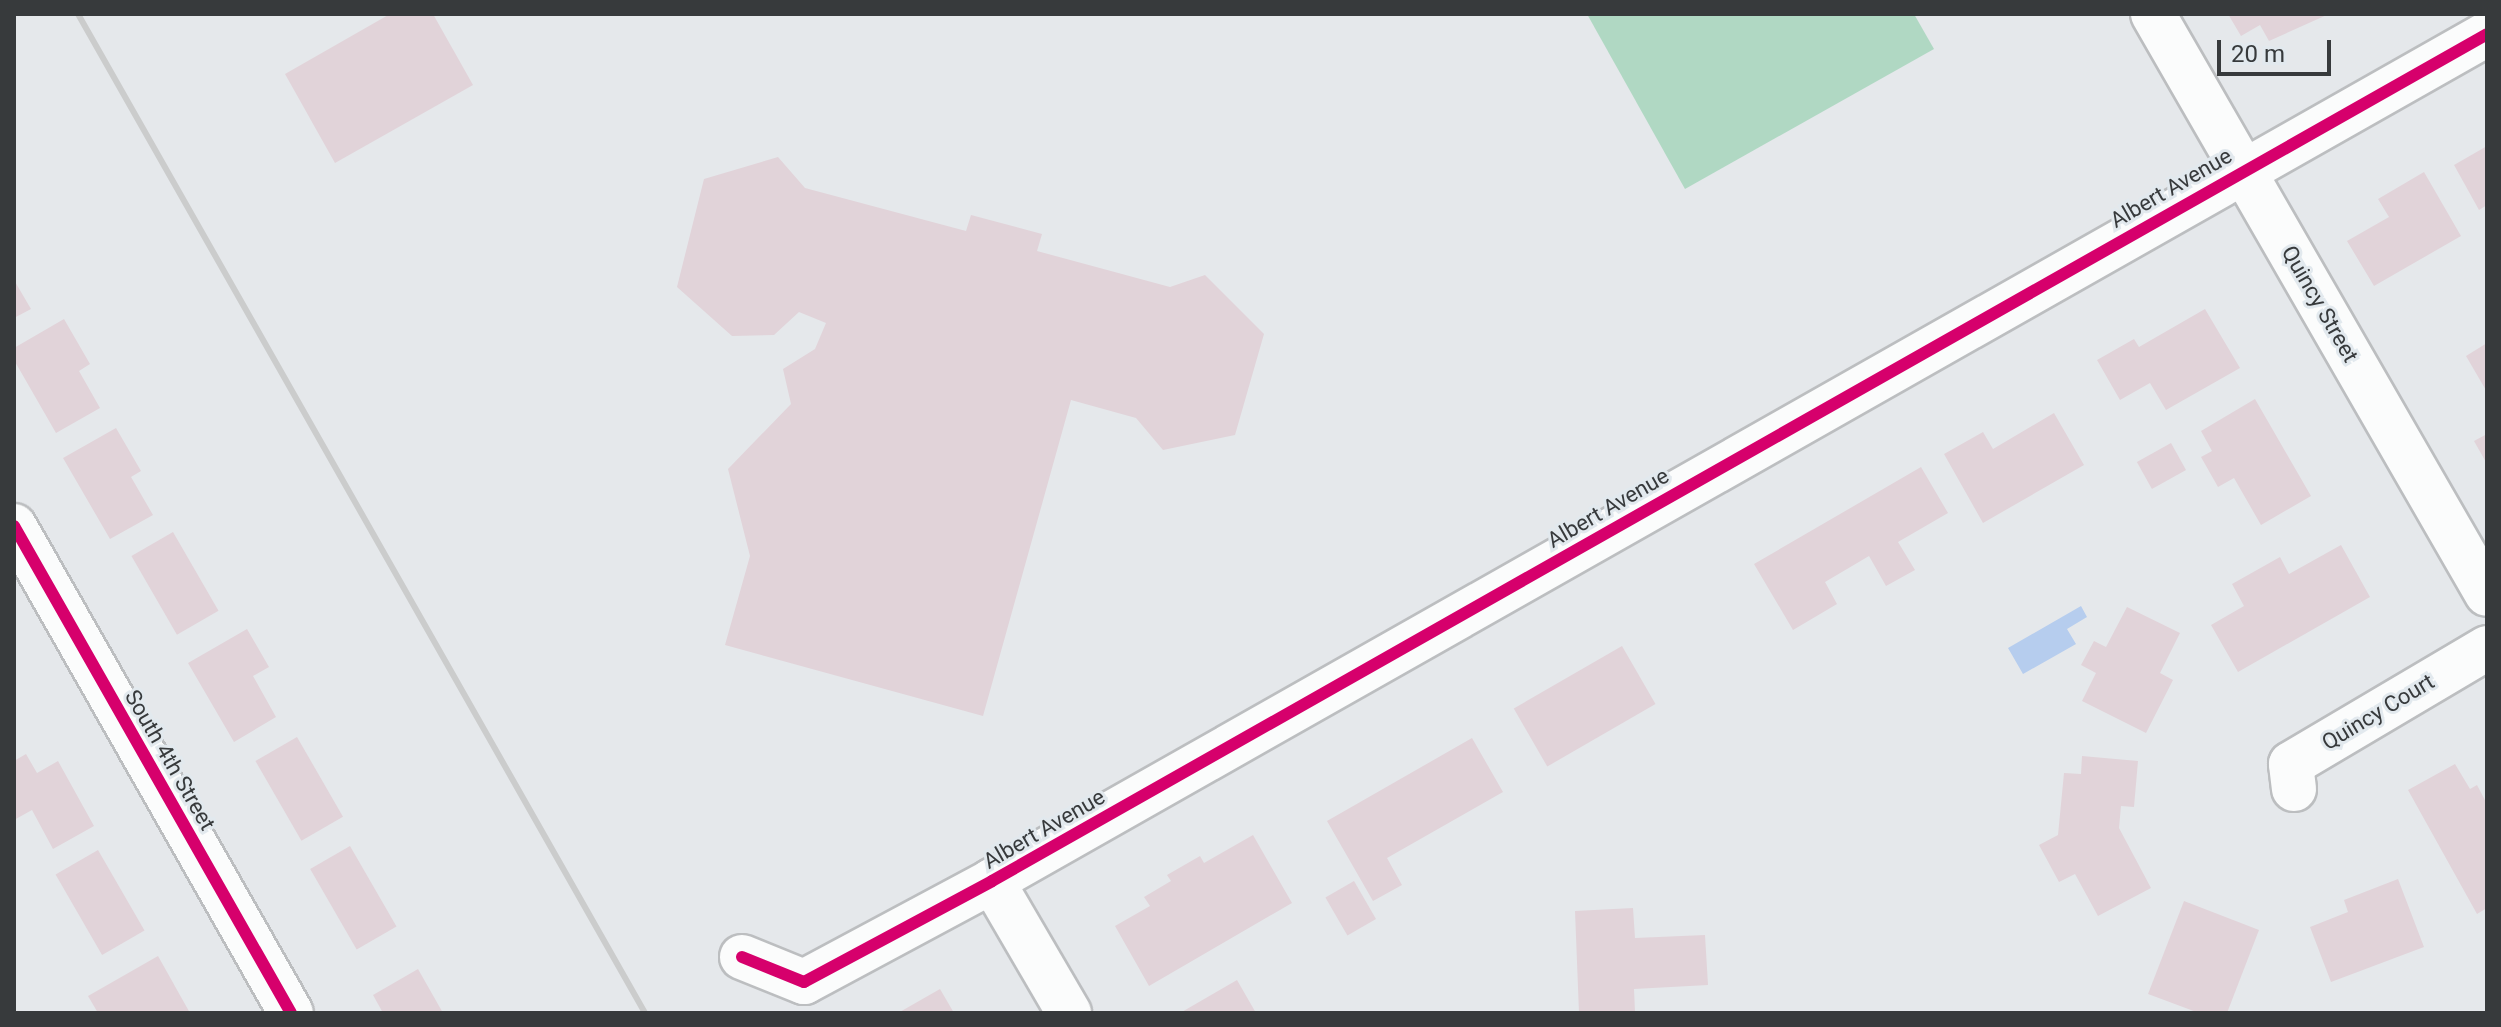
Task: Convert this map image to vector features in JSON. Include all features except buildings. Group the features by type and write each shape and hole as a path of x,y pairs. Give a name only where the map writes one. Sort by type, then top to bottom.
{"street":[{"name":"Quincy Street","path":"2153,14 2487,594"},
{"name":"Albert Avenue","path":"742,957 804,982 992,881 2487,34"},
{"name":"South 4th Street","path":"14,526 291,1013"},
{"name":"Quincy Court","path":"2294,789 2291,764 2487,648"},
{"path":"992,881 1069,1013"}],"green space":[{"path":"1587,14 1914,14 1934,49 1685,189"}],"water":[{"path":"2081,606 2087,617 2067,629 2076,644 2023,674 2008,648"}],"railway":[{"path":"78,14 645,1013"}],"cycle path":[{"path":"742,957 804,982 992,881 2487,34"},
{"path":"14,526 291,1013"}]}
